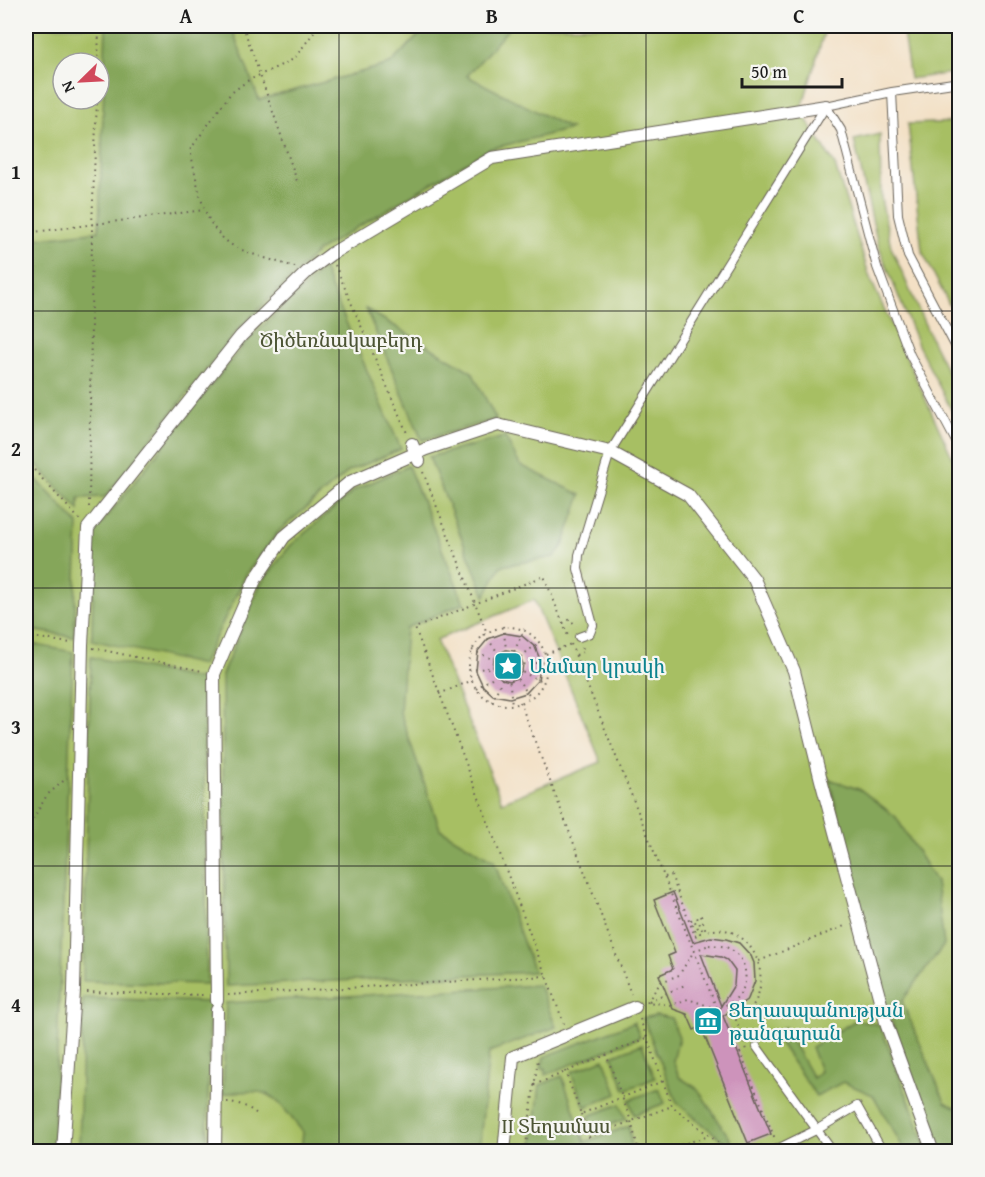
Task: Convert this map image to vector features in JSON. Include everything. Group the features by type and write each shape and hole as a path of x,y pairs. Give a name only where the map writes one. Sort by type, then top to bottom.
{"street":[{"path":"63,1152 74,991 78,769 88,528 242,336 308,271 333,258 492,158 826,106"},
{"path":"215,1152 217,1002 214,674 255,580 284,537 351,482 415,453 498,426 610,452 688,495 754,579 794,671 887,1026 933,1152"},
{"path":"504,1152 513,1057 641,1005"}],"lane":[{"path":"579,637 591,633 593,625 578,569 579,555 610,452 826,106 892,92 960,82"},
{"path":"892,92 898,215 908,256 960,355"},
{"path":"826,106 841,130 877,267 910,355 960,449"},
{"path":"757,1047 833,1152"},
{"path":"771,1152 818,1129 857,1106 883,1152"}],"path":[{"path":"98,51 99,26"},
{"path":"243,26 297,181"},
{"path":"308,271 230,244 210,225 190,150 230,94 260,74 294,59 316,26"},
{"path":"88,528 96,111"},
{"path":"26,233 205,210"},
{"path":"333,258 415,453 486,634 502,658"},
{"path":"26,461 88,528"},
{"path":"564,1024 415,628 544,576 717,1009"},
{"path":"563,623 572,619 579,637"},
{"path":"503,626 507,656"},
{"path":"503,626 524,629 540,642 548,662 544,682 531,698 512,705 492,702 476,689 469,670 472,650 486,634 503,626"},
{"path":"512,657 524,629"},
{"path":"26,636 82,645 214,674"},
{"path":"516,660 540,642"},
{"path":"545,654 571,644"},
{"path":"472,650 499,662"},
{"path":"507,656 512,657 518,664 517,670 509,676 504,675 498,667 499,662 507,656"},
{"path":"518,664 548,662"},
{"path":"469,670 498,667"},
{"path":"517,670 544,682"},
{"path":"476,689 500,672"},
{"path":"514,674 531,698"},
{"path":"492,702 504,675"},
{"path":"509,676 512,705"},
{"path":"439,694 473,680"},
{"path":"520,702 641,1005 647,1038 672,1106 729,1152"},
{"path":"26,829 47,795 78,769"},
{"path":"665,877 671,874 695,936 697,935 691,920 694,919 700,933 703,932 697,917 701,916 706,931 724,930 744,940 759,961 760,993 744,1016 736,1020 746,1050"},
{"path":"759,961 858,921"},
{"path":"709,945 726,947 736,953 745,965 746,980 741,993 733,1002 717,1009 688,999 671,1005 641,1005 661,982 679,975 694,951 709,945"},
{"path":"74,991 217,1002 546,976"},
{"path":"641,1005 685,985"},
{"path":"534,1085 647,1038"},
{"path":"738,1052 740,1052 775,1140"},
{"path":"606,1054 631,1121 639,1152"},
{"path":"525,1152 538,1059"},
{"path":"565,1071 589,1137 672,1106"},
{"path":"580,1114 663,1080"},
{"path":"215,1104 231,1102 252,1110 259,1116"},
{"path":"658,1152 709,1136"},
{"path":"745,1152 765,1143"}],"green space":[{"name":"Ծիծեռնակաբերդ","path":"26,26 826,26 801,111 835,165 870,278 959,472 959,1151 26,1151","holes":["534,600 601,762 502,802 436,640"]},
{"path":"106,26 231,26 259,100 390,64 428,26 511,26 467,76 571,129 489,149 319,250 236,332 105,497 79,498 79,510 26,453 26,240 99,231 103,111 111,111 111,51 105,51"},
{"path":"902,26 959,26 959,72 910,79"},
{"path":"960,122 959,324 922,251 908,124"},
{"path":"880,134 881,199 891,247 933,343 959,395 959,425 918,345 878,245 854,140"},
{"path":"323,269 401,449 349,471 279,531 247,573 202,665 92,640 94,533 245,343"},
{"path":"366,309 472,372 496,419 422,440"},
{"path":"505,437 520,465 581,495 563,546 554,557 501,566 485,596 429,457"},
{"path":"408,466 464,603 406,628 400,712 440,829 494,861 534,972 226,986 222,675 260,585 290,546 355,490"},
{"path":"26,468 78,524 74,637 26,629"},
{"path":"26,643 73,652 53,1151 26,1151"},
{"path":"91,657 203,680 207,984 83,981"},
{"path":"829,779 861,790 896,817 936,882 944,945 902,1001 945,1102 959,1109 959,1151 939,1151 882,994"},
{"path":"539,985 556,1027 489,1052 479,1151 301,1151 303,1132 285,1109 270,1096 253,1091 223,1094 226,1003"},
{"path":"83,998 210,1002 207,1151 79,1151"},
{"path":"656,1015 671,1018 679,1037 673,1061 679,1077 698,1089 730,1139 732,1148 677,1103 643,1018"},
{"path":"856,1020 880,1025 928,1151 905,1151 873,1095 843,1082 816,1096 775,1036 784,1027 813,1078 820,1071 811,1047"},
{"path":"634,1022 640,1037 545,1075 545,1068 541,1069 544,1057"},
{"path":"642,1044 655,1078 625,1090 612,1056"},
{"path":"604,1059 617,1094 585,1107 571,1072"},
{"name":"II Տեղամաս","path":"562,1076 585,1142 629,1126 632,1151 532,1151 540,1085"},
{"path":"659,1089 665,1103 634,1115 629,1100"},
{"path":"620,1104 626,1119 594,1131 589,1116"}],"building":[{"path":"504,633 522,636 535,647 541,662 538,680 526,693 510,698 493,695 483,686 476,671 478,651 488,639","holes":["506,650 513,651 520,656 523,664 522,671 517,678 510,681 502,679 493,667 494,659 499,653"]},
{"name":"Ցեղասպանության թանգարան","path":"673,892 693,942 711,937 726,939 739,943 751,956 754,963 755,981 748,999 723,1016 771,1134 748,1143 701,1027 694,1030 687,1014 673,1009 659,975 673,969 668,956 675,953 654,900","holes":["701,954 727,960 735,971 734,985 721,1006"]}],"place":[{"name":"Անմար կրակի","path":"508,666"},
{"name":"Ցեղասպանության թանգարան","path":"708,1021"}]}
